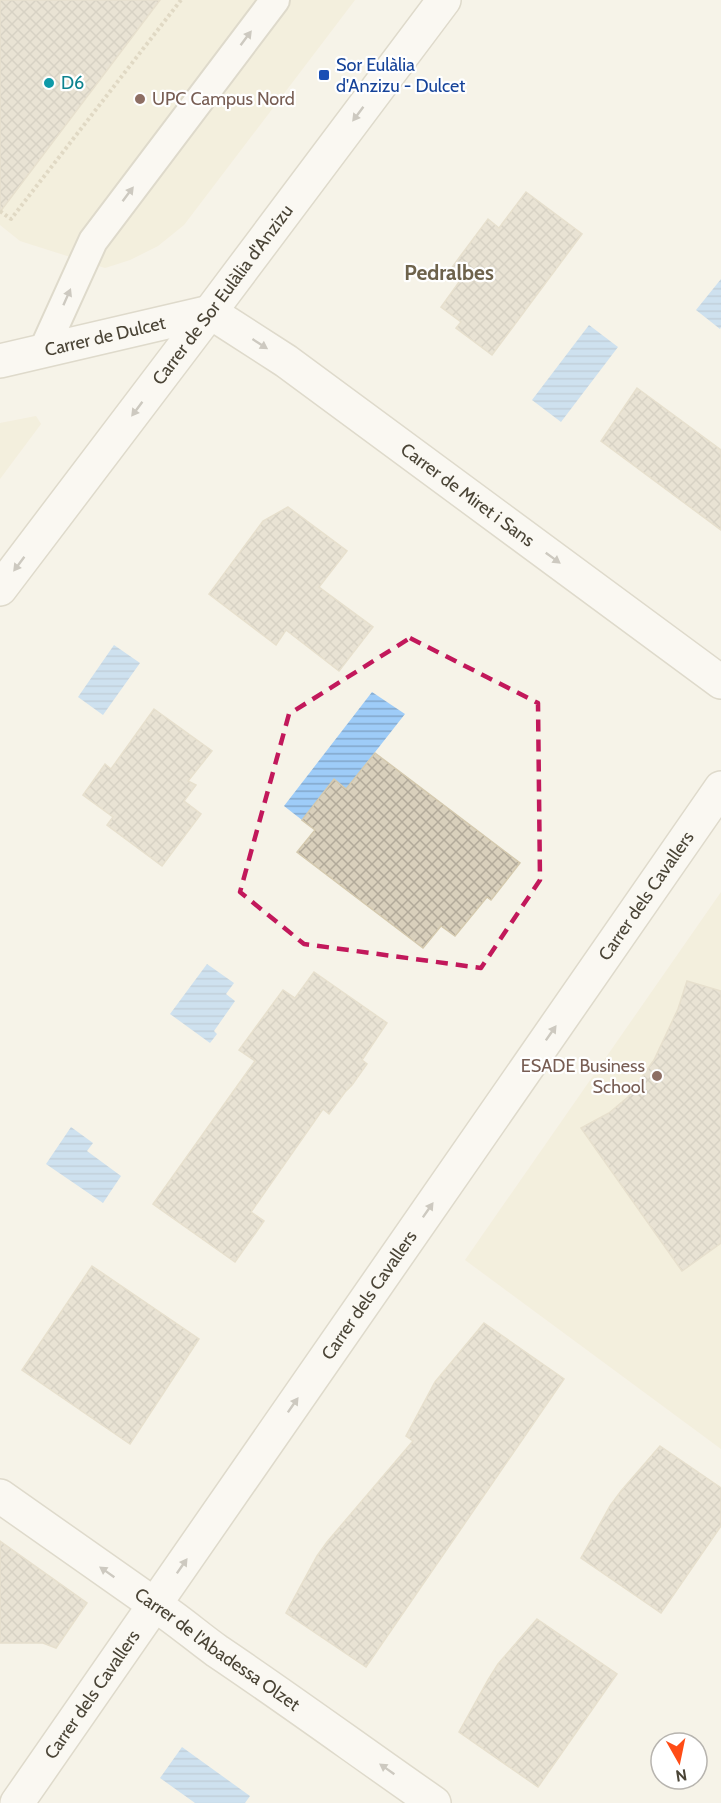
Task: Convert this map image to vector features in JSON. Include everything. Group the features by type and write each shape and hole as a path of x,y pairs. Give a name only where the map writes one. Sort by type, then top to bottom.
{"street":[{"name":"Carrer de Sor Eulàlia d'Anzizu","path":"0,589 444,0"},
{"name":"Carrer de Dulcet","path":"0,360 210,312"},
{"name":"Carrer de Miret i Sans","path":"210,312 286,361 721,682"},
{"name":"Carrer dels Cavallers","path":"17,1803 721,788"},
{"name":"Carrer de l'Abadessa Olzet","path":"0,1496 177,1619 215,1650 434,1803"}],"lane":[{"path":"43,351 93,241 274,0"}],"path":[{"path":"0,211 11,219 181,0"}],"highlighted area":[{"path":"410,638 538,703 540,880 481,968 304,944 240,892 289,714"}],"shaded area":[{"name":"UPC Campus Nord","path":"0,0 355,0 184,225 158,246 130,260 105,268 20,241 0,225"},
{"path":"36,416 41,424 0,479 0,423"},
{"name":"ESADE Business School","path":"721,892 721,1449 465,1260"}],"water":[{"path":"721,279 721,327 720,329 696,310"},
{"path":"589,325 618,347 561,422 532,400"},
{"path":"114,645 140,663 103,715 78,697"},
{"path":"372,692 405,714 346,789 334,780 302,820 284,806"},
{"path":"207,964 234,983 226,994 235,1001 214,1031 217,1034 210,1043 170,1014"},
{"path":"71,1127 93,1143 87,1151 121,1176 103,1203 46,1164"},
{"path":"182,1747 250,1796 245,1803 195,1803 160,1778"}],"building":[{"name":"D6","path":"0,0 160,0 0,212"},
{"path":"526,192 582,234 492,355 456,328 461,322 441,307 462,278 450,270 488,219 499,228"},
{"path":"637,388 721,450 721,530 601,441"},
{"path":"288,507 347,551 319,587 373,627 339,671 286,630 276,645 209,594 263,521"},
{"path":"154,709 212,751 188,781 196,785 184,801 201,814 162,866 107,825 113,817 83,795 105,764 111,769"},
{"path":"375,753 520,863 491,900 487,897 455,936 441,926 423,948 297,852 315,830 302,820 334,779 346,789"},
{"path":"314,972 387,1023 362,1060 367,1064 352,1085 329,1114 323,1109 251,1212 264,1221 235,1262 153,1204 255,1061 239,1050 283,990 295,998"},
{"path":"687,981 721,991 721,1243 682,1271 581,1128 609,1113 628,1097 654,1060 678,1009"},
{"path":"92,1266 199,1339 130,1444 22,1370"},
{"path":"484,1323 564,1379 366,1667 286,1613 327,1542 413,1441 406,1436 435,1382"},
{"path":"660,1446 721,1488 721,1526 661,1613 581,1558 610,1506"},
{"path":"0,1541 87,1603 56,1648 43,1643 0,1643"},
{"path":"537,1619 617,1674 538,1787 459,1732 498,1664"}],"place":[{"name":"Sor Eulàlia d'Anzizu - Dulcet","path":"324,75"},
{"name":"D6","path":"49,83"},
{"name":"UPC Campus Nord","path":"140,99"},
{"name":"ESADE Business School","path":"657,1076"}],"district":[{"name":"Pedralbes","path":"449,273"}]}
